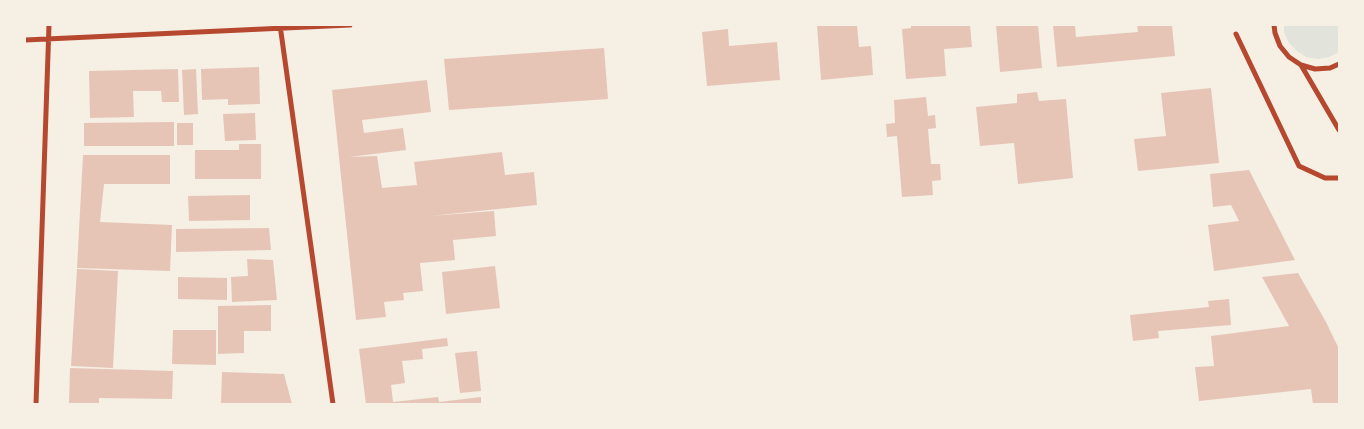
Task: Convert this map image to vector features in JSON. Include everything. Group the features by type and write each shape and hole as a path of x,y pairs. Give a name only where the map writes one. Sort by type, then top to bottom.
{"street":[{"path":"36,404 48,25"},
{"path":"25,40 350,25"},
{"path":"1274,25 1280,46 1289,57 1301,65 1315,69 1330,68 1339,64"},
{"path":"281,27 334,404"},
{"path":"1236,34 1299,166 1325,178 1339,178"},
{"path":"1301,65 1339,130"}],"shaded area":[{"path":"1284,25 1339,25 1339,52 1329,57 1318,59 1306,57 1289,43 1284,32"}],"building":[{"path":"817,25 857,25 859,47 871,46 873,75 821,80"},
{"path":"911,25 970,25 972,47 944,49 946,76 906,79 902,29 911,28"},
{"path":"996,25 1038,25 1042,68 1000,72"},
{"path":"1053,25 1075,25 1076,37 1138,32 1137,25 1172,25 1175,56 1057,67"},
{"path":"728,29 729,46 777,42 780,80 707,86 702,32"},
{"path":"604,48 608,99 449,110 444,59"},
{"path":"259,67 260,104 228,105 228,99 202,100 201,69"},
{"path":"178,69 179,102 162,102 161,91 133,91 134,117 90,118 89,71"},
{"path":"196,69 198,114 184,115 182,70"},
{"path":"427,80 431,112 362,120 364,133 403,128 406,150 349,157 377,156 382,188 417,185 414,162 502,152 505,175 534,172 537,205 430,216 494,211 496,236 453,240 455,260 420,263 423,291 403,293 404,300 384,302 386,317 356,320 332,90"},
{"path":"1211,88 1219,163 1138,171 1134,139 1166,136 1161,93"},
{"path":"1037,92 1039,101 1066,99 1073,178 1018,184 1014,143 980,146 976,107 1017,103 1017,94"},
{"path":"926,97 928,116 935,115 936,128 928,129 931,164 940,164 941,180 932,181 933,195 902,197 897,136 887,137 886,124 895,123 894,100"},
{"path":"255,113 256,140 225,141 223,114"},
{"path":"174,122 174,146 84,146 84,123"},
{"path":"177,123 193,123 193,145 177,145"},
{"path":"239,144 261,144 261,179 195,179 195,150 239,150"},
{"path":"83,155 170,155 170,184 104,184 100,222 172,225 170,271 77,268"},
{"path":"1249,170 1295,260 1214,271 1208,225 1239,221 1231,205 1213,207 1210,174"},
{"path":"250,195 250,220 189,221 188,196"},
{"path":"269,228 271,250 176,252 176,229"},
{"path":"247,259 273,260 277,300 232,302 231,277 248,276"},
{"path":"495,266 500,308 446,314 442,272"},
{"path":"77,269 118,271 113,368 71,366"},
{"path":"1298,273 1339,349 1339,404 1313,404 1311,389 1199,401 1195,367 1214,366 1211,336 1289,326 1262,277"},
{"path":"178,277 227,278 227,300 178,299"},
{"path":"1229,299 1231,325 1158,331 1159,338 1133,341 1130,315 1209,307 1208,301"},
{"path":"271,305 271,331 244,331 244,353 218,354 218,306"},
{"path":"173,330 216,330 216,365 172,364"},
{"path":"447,338 448,346 422,349 423,359 402,361 405,383 391,385 393,402 438,397 439,402 481,397 481,404 366,404 359,349"},
{"path":"477,351 481,391 460,393 455,353"},
{"path":"70,368 173,371 172,399 99,398 99,404 69,404"},
{"path":"222,372 284,374 292,404 221,404"}]}
